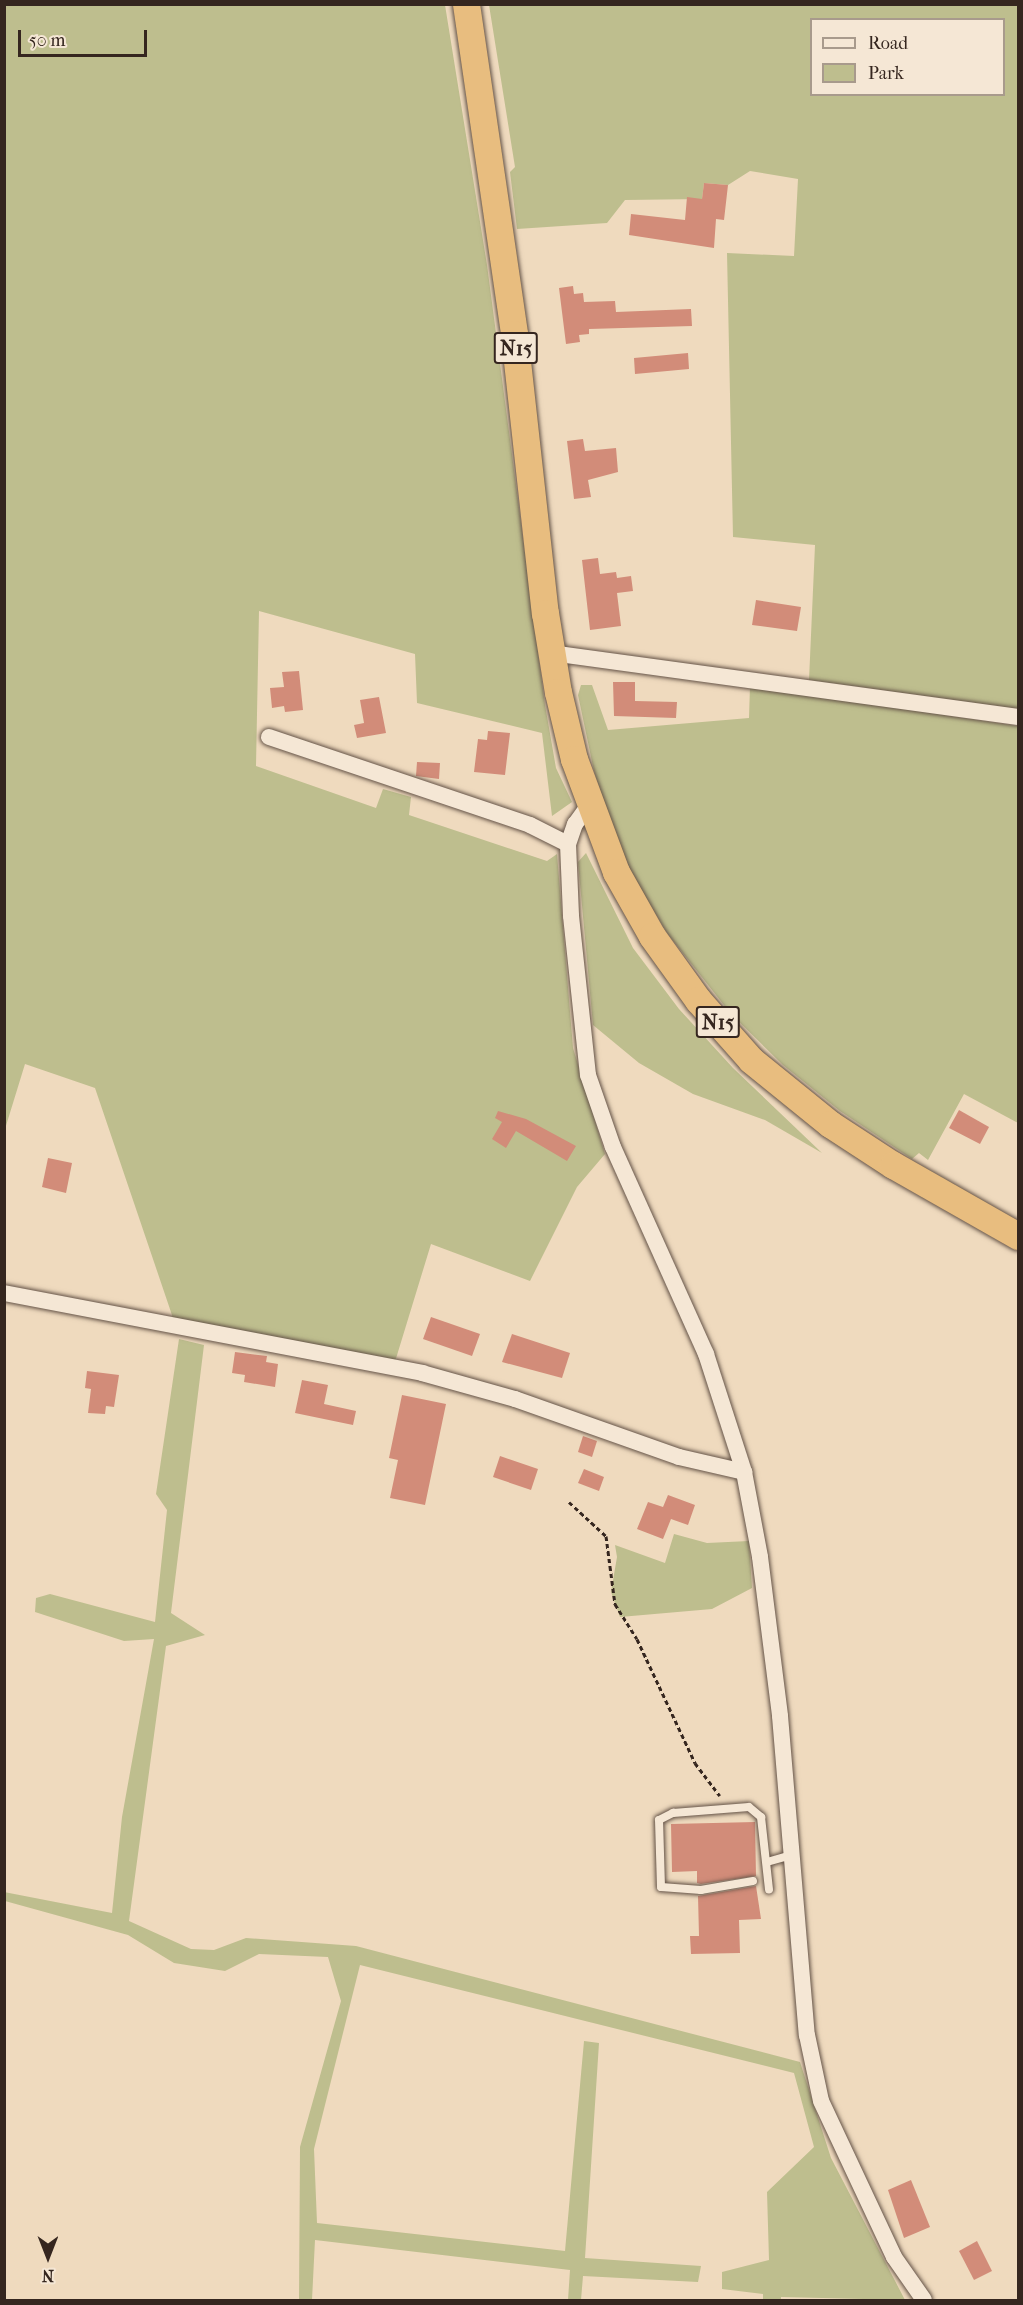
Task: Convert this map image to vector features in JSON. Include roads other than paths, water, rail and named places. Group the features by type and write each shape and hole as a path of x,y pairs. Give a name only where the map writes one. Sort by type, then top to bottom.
{"highway":[{"name":"N15","path":"466,4 514,334 551,653 574,759 589,805 616,872 652,936 698,999 751,1060 830,1124 893,1165 1018,1236"}],"street":[{"path":"551,653 1018,717"},
{"path":"269,737 530,825 568,844"},
{"path":"589,805 575,824 568,844 571,916 588,1075 605,1127 706,1354 744,1472 760,1557 793,1855 807,2035 821,2101 894,2257 924,2301"},
{"path":"4,1293 422,1373 515,1399 679,1457 744,1472"}],"lane":[{"path":"753,1881 701,1890 661,1887 659,1820 673,1813 749,1807 761,1817 769,1890"},
{"path":"767,1862 793,1855"}]}
